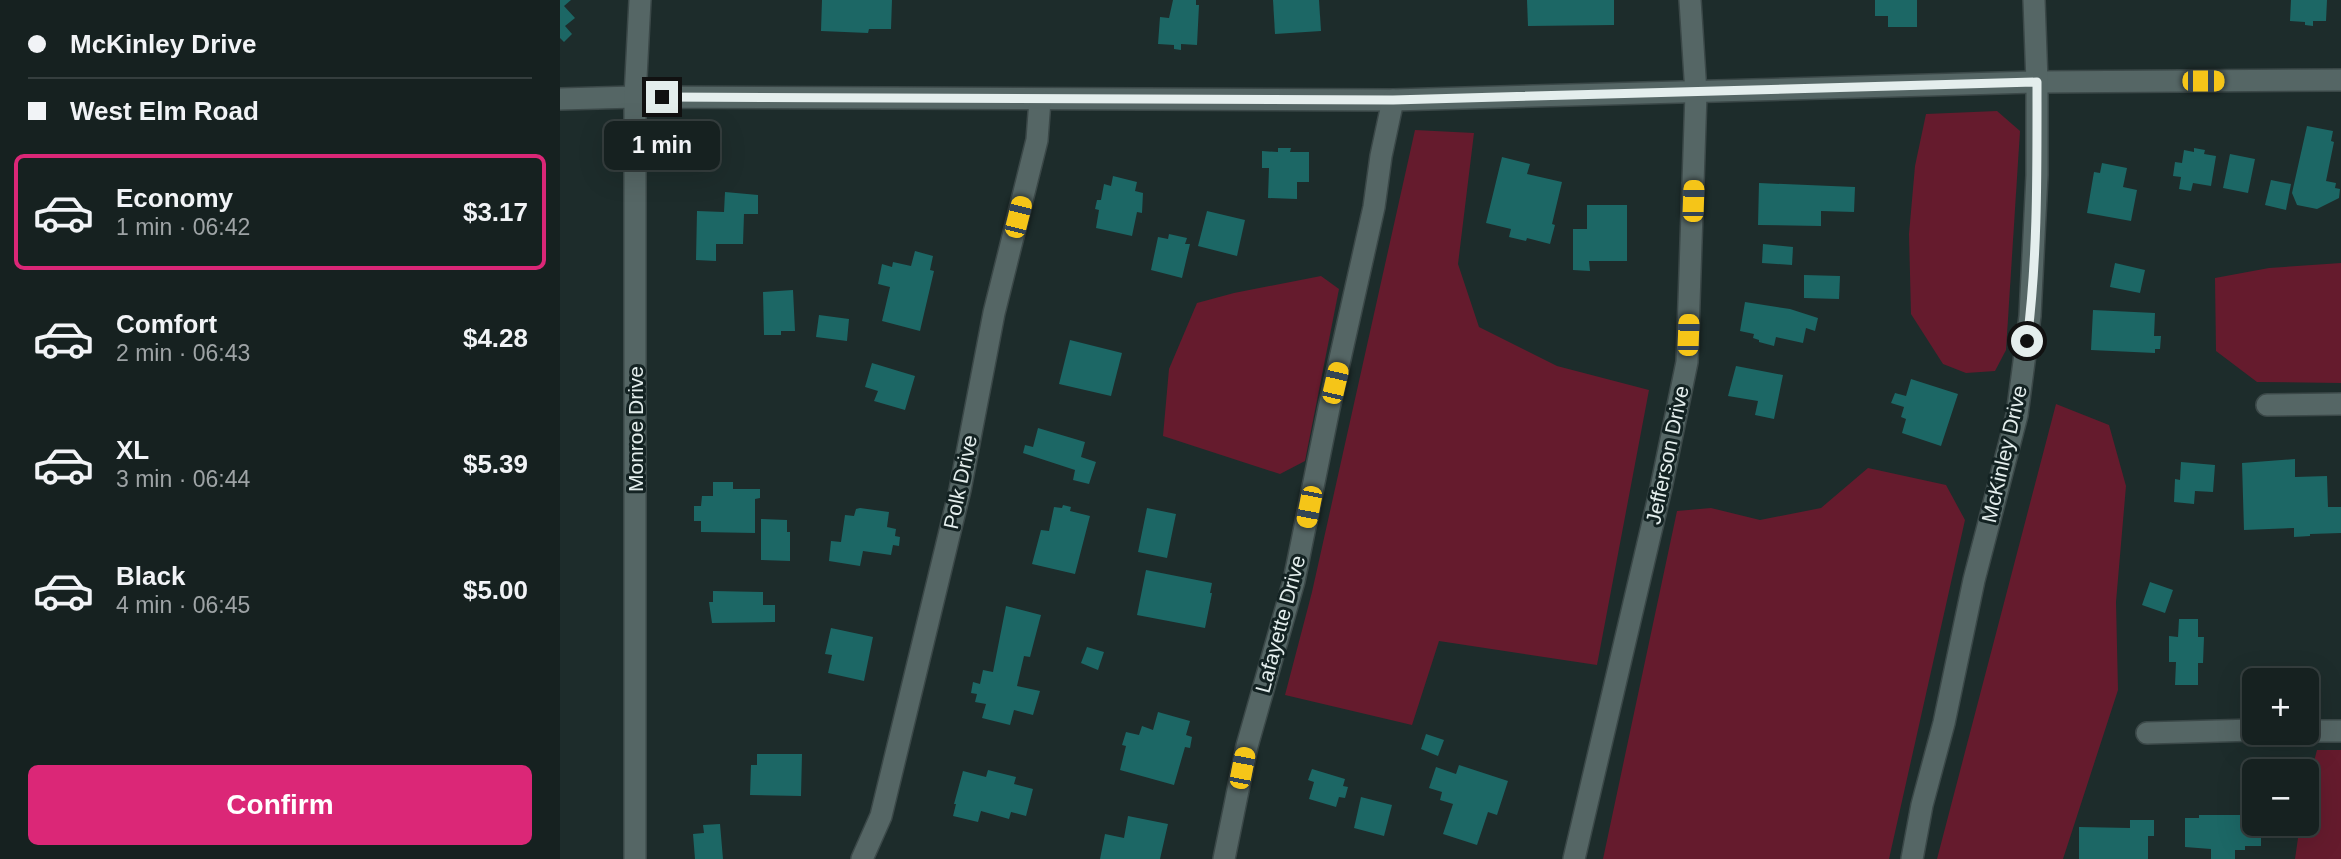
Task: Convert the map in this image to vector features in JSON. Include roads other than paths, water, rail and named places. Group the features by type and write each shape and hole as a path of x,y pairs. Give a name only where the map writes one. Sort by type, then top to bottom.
{"street":[{"name":"Monroe Drive","path":"635,859 635,97 640,0"},
{"name":"Jefferson Drive","path":"1574,859 1661,488 1687,362 1696,93 1690,0"},
{"name":"McKinley Drive","path":"1912,859 1974,580 2017,415 2030,316 2037,175 2034,0"},
{"path":"560,99 1393,100 2037,82 2341,80"},
{"name":"Polk Drive","path":"862,859 881,816 960,490 994,313 1037,140 1040,100"},
{"name":"Lafayette Drive","path":"1224,859 1247,746 1294,581 1374,207 1393,100"},
{"path":"2267,405 2341,404"},
{"path":"2147,733 2242,730"},
{"path":"2319,731 2341,732"}]}
